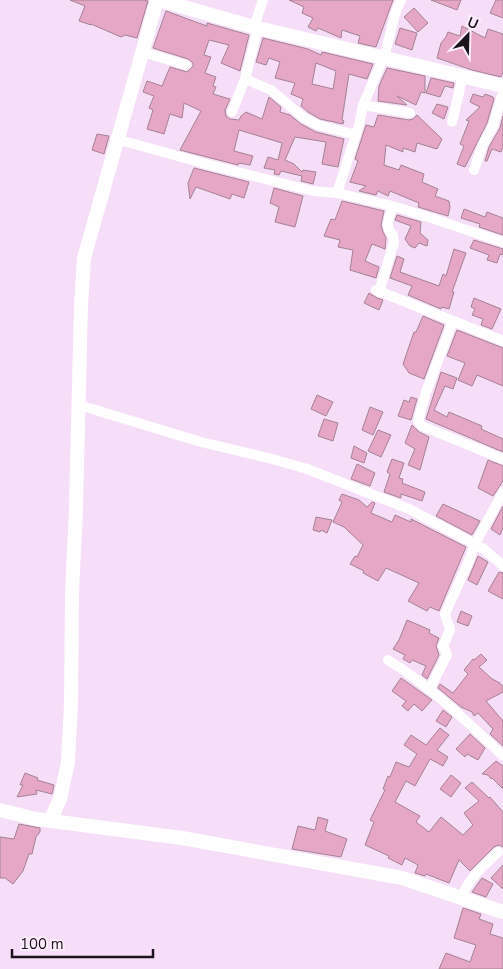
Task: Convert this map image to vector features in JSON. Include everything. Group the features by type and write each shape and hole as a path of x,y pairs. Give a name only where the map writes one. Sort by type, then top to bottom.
{"street":[{"path":"44,820 60,799 68,762 79,405 80,305 84,258 116,140 158,0 193,5 256,27 503,86"},
{"path":"232,112 245,79 263,0"},
{"path":"337,193 356,135 363,105 384,57 396,10 401,0"},
{"path":"142,52 186,65"},
{"path":"452,122 463,76"},
{"path":"245,79 271,90 304,118 318,125 356,135"},
{"path":"474,170 483,144 493,126 503,92"},
{"path":"363,105 410,112"},
{"path":"116,140 313,191 337,193 393,206 503,242"},
{"path":"393,206 387,226 393,235 394,242 377,291 503,341"},
{"path":"453,321 426,392 418,421 422,426 503,459"},
{"path":"79,405 200,442 307,469 409,509 484,548 503,566"},
{"path":"429,690 447,656 443,646 450,630 445,614 475,544 503,492"},
{"path":"388,660 413,675 503,756"},
{"path":"0,810 44,820 182,838 402,878 503,912"},
{"path":"461,898 476,872 498,852"}],"building":[{"path":"70,0 148,1 137,38 125,35 121,37 79,21 85,6"},
{"path":"289,0 393,0 376,47 358,43 360,36 342,30 341,38 318,28 316,31 308,27 313,18 302,13 304,7"},
{"path":"431,0 461,0 457,10"},
{"path":"496,0 503,0 503,18 490,13"},
{"path":"414,8 428,23 418,32 404,17"},
{"path":"166,11 207,26 207,23 249,35 240,71 221,63 229,45 209,40 204,55 211,57 205,73 216,77 213,86 216,87 213,94 230,99 225,110 226,116 230,119 239,120 246,112 262,119 269,97 281,107 280,112 290,115 301,124 316,132 344,139 338,167 322,164 326,142 295,137 285,160 294,164 302,172 303,170 316,172 313,184 301,181 302,176 281,171 279,175 274,174 275,170 264,168 268,157 278,160 282,143 239,130 234,151 253,156 250,165 239,163 238,165 180,150 201,111 184,103 182,118 170,114 164,134 147,129 153,110 149,108 154,96 143,92 147,81 162,86 170,67 187,72 193,66 193,63 188,59 153,48"},
{"path":"462,26 485,38 488,29 503,34 503,72 501,77 472,70 437,58 441,43 448,32 460,36"},
{"path":"400,28 417,33 412,50 395,44"},
{"path":"263,38 308,49 321,55 322,52 373,64 367,79 349,74 343,124 320,119 301,106 303,99 291,94 295,83 275,78 280,62 269,58 266,65 256,62","holes":["316,63 336,71 333,89 312,84"]},
{"path":"387,68 425,76 425,93 421,92 416,105 397,96 407,105 378,101 379,86"},
{"path":"431,78 454,83 453,88 445,86 440,97 426,93"},
{"path":"473,94 483,97 485,94 494,99 487,123 465,167 457,164 464,146 460,144 469,121 466,120 480,107 470,102"},
{"path":"437,104 448,107 444,119 432,113"},
{"path":"378,115 409,120 417,115 442,139 437,149 417,143 415,152 403,148 403,152 386,145 384,165 399,170 401,165 424,174 422,182 438,189 435,196 449,201 448,216 418,207 419,203 390,191 388,196 378,191 376,195 359,191 366,186 350,182 358,161 355,159 366,125 374,127"},
{"path":"503,116 503,147 501,152 492,149 487,161 485,161 489,147 500,128"},
{"path":"97,134 109,136 104,154 92,150"},
{"path":"194,168 249,182 244,198 232,194 230,199 196,187 190,199 188,183"},
{"path":"274,188 303,196 295,227 275,222 279,207 270,203"},
{"path":"342,201 384,211 381,225 386,238 385,249 372,244 365,261 379,267 376,278 350,270 353,250 338,247 340,240 324,236 331,219 335,220"},
{"path":"464,209 485,217 487,212 503,218 503,235 479,227 480,224 461,218"},
{"path":"397,215 421,222 420,233 428,240 427,246 419,243 415,248 410,246 405,239 411,226 395,220"},
{"path":"474,240 503,249 503,255 500,254 497,263 487,260 489,255 470,248"},
{"path":"454,249 466,253 452,292 454,292 449,309 442,307 441,309 408,295 412,286 390,278 397,256 404,259 400,272 439,286 443,274 446,276"},
{"path":"369,293 383,300 379,310 364,303"},
{"path":"474,298 501,309 492,329 481,325 483,319 472,315 475,309 471,307"},
{"path":"423,316 444,325 424,379 409,373 403,364 414,332 416,332"},
{"path":"457,330 503,348 503,386 477,375 472,386 458,380 465,363 447,356"},
{"path":"441,372 457,378 453,389 445,386 434,410 447,417 449,412 482,426 481,429 503,439 503,452 426,419"},
{"path":"317,395 333,402 326,416 311,409"},
{"path":"411,397 417,399 411,420 398,416 404,400 409,402"},
{"path":"370,407 383,412 373,435 362,430"},
{"path":"324,419 338,423 333,441 318,436"},
{"path":"412,425 419,432 429,437 420,470 408,465 415,449 405,443"},
{"path":"378,430 391,435 381,457 368,451"},
{"path":"354,446 367,453 364,463 351,458"},
{"path":"392,459 404,463 399,478 403,479 402,483 425,492 422,501 401,494 401,498 384,492 390,474 387,472"},
{"path":"488,460 503,466 503,481 493,496 478,488"},
{"path":"357,464 375,473 370,486 351,479"},
{"path":"342,494 359,500 367,507 372,502 375,503 371,513 392,522 395,515 411,522 411,519 466,547 439,611 430,607 427,611 408,601 419,583 386,568 378,581 350,564 355,556 357,557 363,545 344,527 333,522 342,502 339,500"},
{"path":"443,504 480,521 472,535 436,516"},
{"path":"503,506 503,528 500,535 491,529"},
{"path":"316,517 332,520 327,533 321,530 320,532 313,530"},
{"path":"478,556 488,562 477,585 468,580"},
{"path":"499,572 503,573 503,599 488,591"},
{"path":"461,611 472,616 468,626 457,622"},
{"path":"407,620 430,630 429,633 439,638 436,646 439,655 427,679 422,675 426,666 412,660 410,663 403,659 405,655 393,649"},
{"path":"481,654 487,660 479,667 503,687 503,692 486,701 503,721 503,746 490,734 493,729 478,713 474,716 472,712 461,707 438,688 440,684 453,693 468,674 464,670 473,659"},
{"path":"401,678 432,700 422,711 414,704 408,711 402,706 406,701 392,691"},
{"path":"443,710 452,717 446,727 436,721"},
{"path":"440,728 449,735 437,750 448,757 443,766 430,759 415,786 406,781 395,802 420,816 416,822 429,832 441,817 463,835 473,825 464,813 479,801 465,788 472,782 490,797 503,812 503,847 499,845 494,847 470,871 459,860 449,883 426,874 425,876 415,873 418,865 405,858 402,865 388,858 389,856 365,845 374,822 370,820 385,790 383,789 388,776 390,777 396,762 409,767 417,754 404,745 411,735 426,745"},
{"path":"470,734 485,748 478,760 467,754 465,757 456,749"},
{"path":"496,761 503,766 503,789 488,775 482,774"},
{"path":"25,773 38,778 37,780 54,785 52,794 36,790 37,794 17,797 23,785 20,785"},
{"path":"451,775 461,783 451,797 440,789"},
{"path":"318,817 328,820 325,831 347,839 341,857 292,849 298,826 315,830"},
{"path":"19,824 40,828 40,832 36,837 32,854 29,854 23,871 13,884 5,878 0,878 0,837 14,839"},
{"path":"503,865 503,889 491,878"},
{"path":"482,878 493,884 486,897 472,892"},
{"path":"463,908 481,914 479,919 493,924 490,934 503,938 503,969 439,969 446,953 470,962 476,945 454,938"}]}
